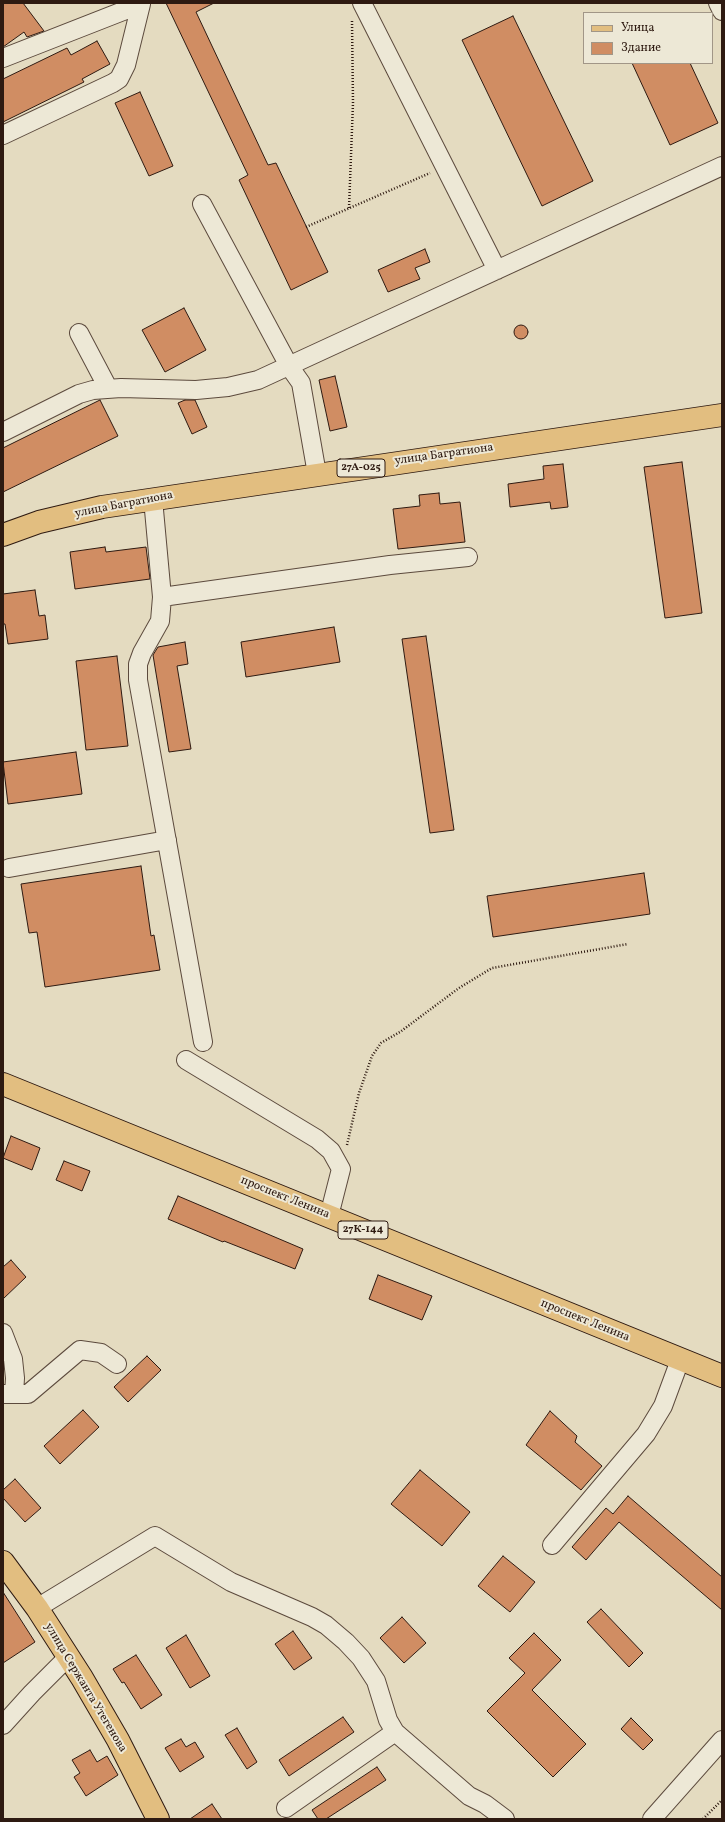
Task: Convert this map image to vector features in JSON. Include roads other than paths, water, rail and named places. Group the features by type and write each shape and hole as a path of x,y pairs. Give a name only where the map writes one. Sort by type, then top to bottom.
{"main road":[{"name":"улица Багратиона","path":"3,535 39,522 102,506 722,415"},
{"name":"проспект Ленина","path":"3,1084 722,1376"},
{"name":"улица Сержанта Утегенова","path":"3,1562 37,1608 82,1678 118,1740 158,1819"}],"street":[{"path":"718,3 722,11"},
{"path":"3,58 141,4 126,65 119,79 3,135"},
{"path":"357,9 445,166 497,270"},
{"path":"3,432 79,394 94,390 108,388 196,390 228,387 258,380 722,166"},
{"path":"202,204 289,366 301,383 317,474"},
{"path":"79,333 108,388"},
{"path":"152,499 162,597 160,621 142,653 138,664 138,680 203,1042"},
{"path":"162,597 390,565 468,557"},
{"path":"9,868 166,840"},
{"path":"186,1060 317,1139 331,1151 342,1169 329,1216"},
{"path":"3,1333 13,1359 15,1378 8,1394 28,1394 80,1350 101,1353 117,1364"},
{"path":"552,1544 646,1434 663,1406 680,1360"},
{"path":"37,1608 156,1536 231,1582 326,1624 361,1658 376,1681 388,1720 395,1732 469,1796 484,1804 505,1819"},
{"path":"3,1725 68,1657"},
{"path":"286,1808 395,1732"},
{"path":"652,1819 722,1740"}]}
